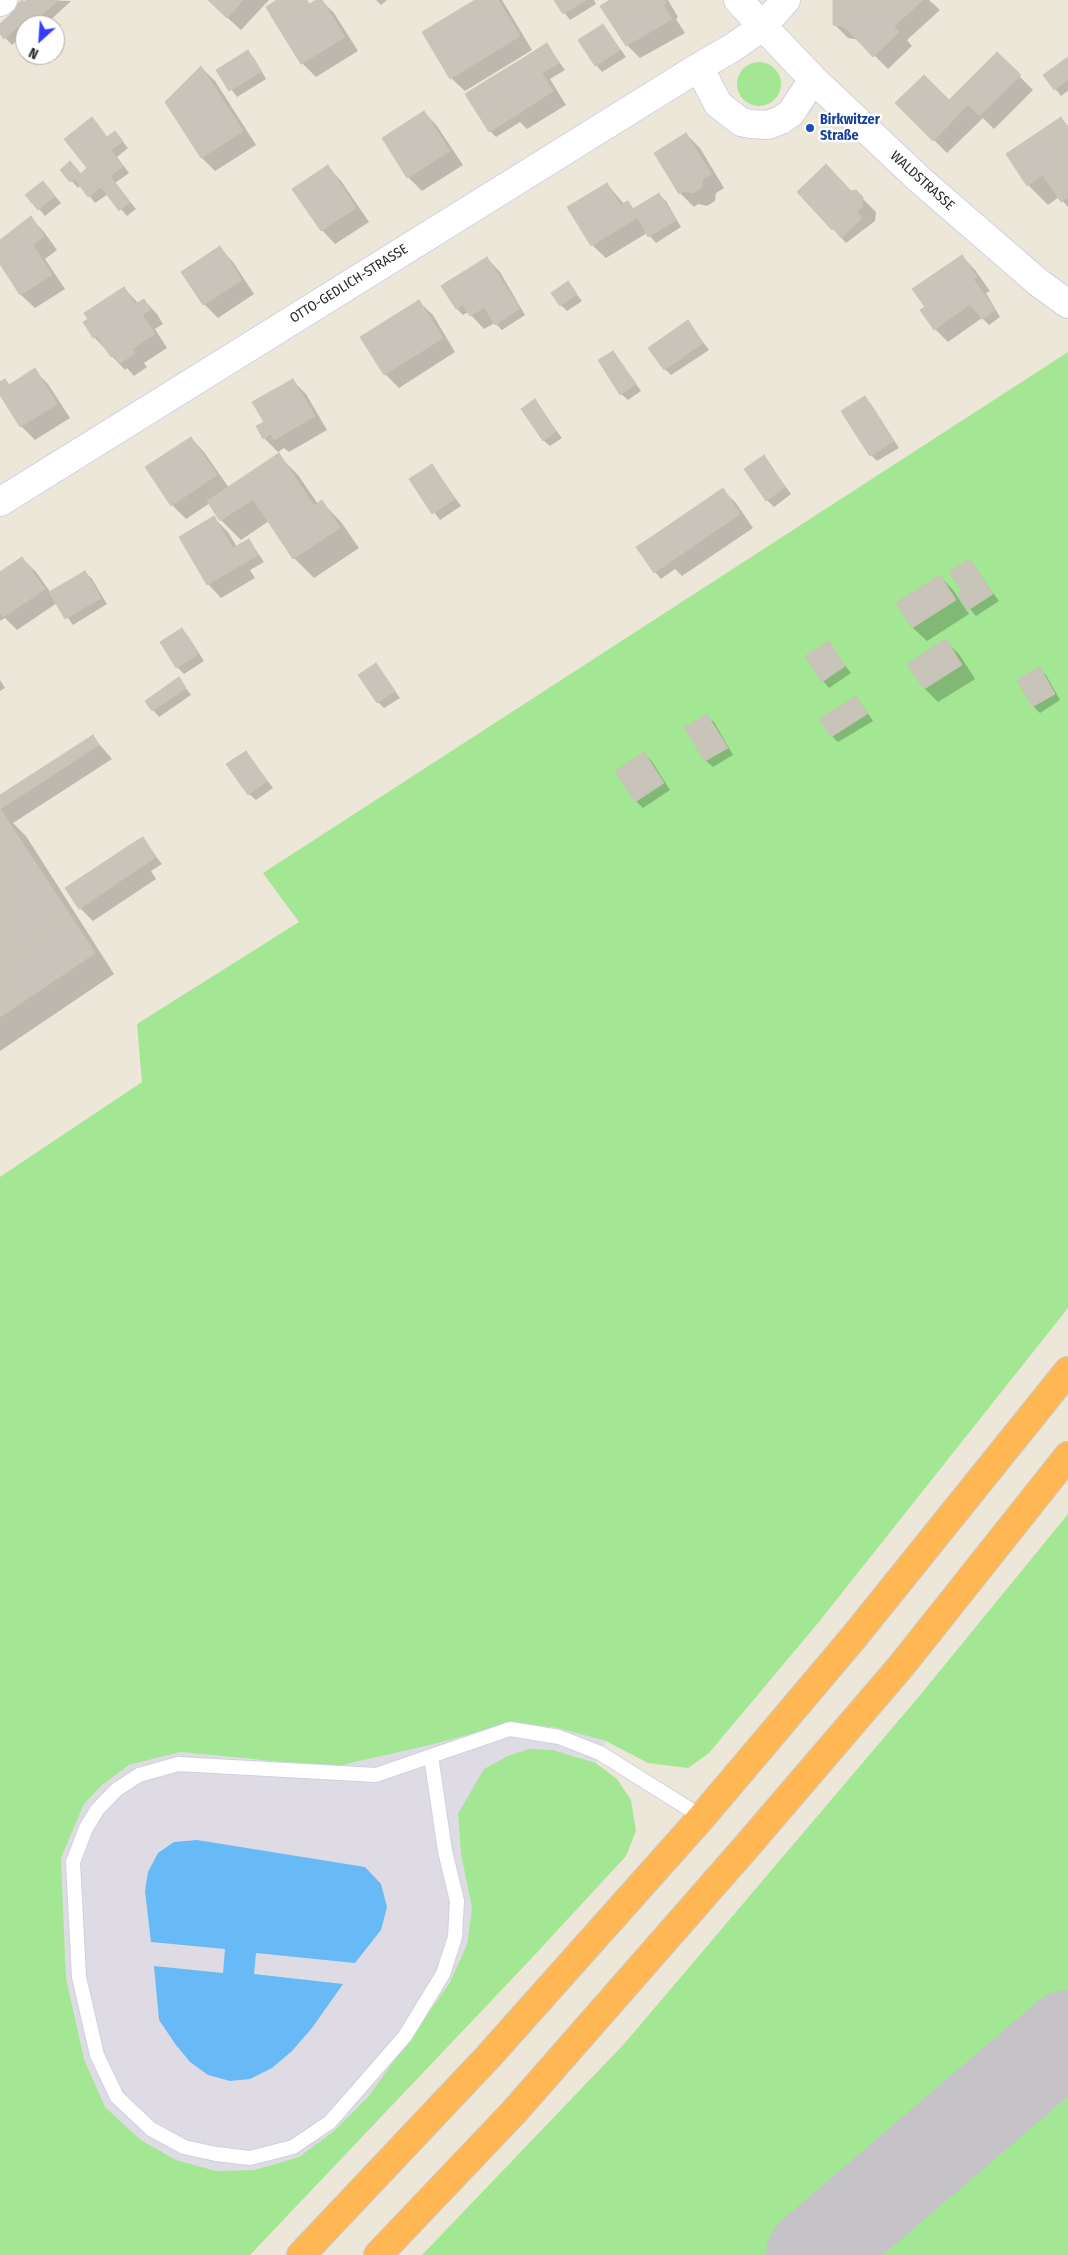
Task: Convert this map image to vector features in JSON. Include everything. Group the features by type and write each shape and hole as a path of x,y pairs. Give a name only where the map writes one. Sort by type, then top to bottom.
{"highway":[{"path":"301,2255 488,2057 702,1817 854,1638 1068,1371"},
{"path":"378,2255 514,2112 747,1846 902,1665 1068,1456"}],"street":[{"path":"738,0 762,27"},
{"name":"OTTO-GEDLICH-STRASSE","path":"0,502 732,48 762,27 786,0"},
{"name":"WALDSTRASSE","path":"762,27 813,79 920,180 1039,283 1068,304"},
{"path":"699,67 718,104 741,122 751,124 768,125 781,120 790,113 813,79"}],"lane":[{"path":"431,1756 446,1851 457,1901 455,1938 443,1974 405,2036 330,2122 293,2147 250,2158 216,2154 184,2147 151,2129 118,2097 97,2055 80,1977 73,1862 86,1828 97,1810 116,1790 139,1775 178,1764 376,1775 431,1756 510,1729 559,1736 600,1753 702,1817"}],"shaded area":[{"path":"515,1722 557,1728 606,1741 596,1763 553,1750 458,1814 461,1854 472,1908 467,1945 449,1984 409,2042 368,2097 334,2131 299,2157 254,2170 216,2171 176,2160 141,2140 105,2107 84,2059 66,1978 61,1858 84,1804 102,1785 129,1765 180,1752 253,1760 434,1744"}],"green space":[{"path":"763,62 775,68 780,75 780,93 775,100 768,105 755,106 747,103 740,96 737,80 740,72 747,65"},
{"path":"1068,352 1068,1308 818,1623 709,1753 688,1768 648,1763 606,1741 557,1728 515,1722 434,1744 333,1767 180,1752 129,1765 102,1785 84,1804 61,1858 66,1978 84,2059 105,2107 141,2140 176,2160 216,2171 254,2170 299,2157 334,2131 368,2097 449,1984 467,1945 472,1908 461,1854 458,1814 484,1769 508,1756 529,1749 553,1750 596,1763 617,1779 631,1800 636,1831 626,1856 250,2255 0,2255 0,1177 142,1082 137,1024 299,922 263,873"},
{"path":"1068,1514 1068,2255 422,2255 624,2044 921,1694"}],"water":[{"path":"197,1840 365,1867 381,1884 387,1907 381,1930 355,1963 256,1953 254,1974 343,1984 312,2028 292,2051 272,2068 250,2079 230,2081 208,2075 190,2062 159,2020 154,1966 223,1973 225,1949 151,1942 145,1891 148,1872 158,1853 174,1842"}],"building":[{"path":"22,0 35,15 15,15 15,19 8,11"},
{"path":"26,0 59,0 42,15 35,15 24,2"},
{"path":"208,0 243,0 227,18"},
{"path":"277,0 306,0 309,5 276,24 266,7"},
{"path":"316,0 322,0 345,37 301,64 276,24"},
{"path":"475,0 498,0 520,36 450,79 422,32"},
{"path":"554,0 586,0 563,14"},
{"path":"610,0 664,0 666,3 663,5 672,19 626,46 600,6"},
{"path":"833,0 923,0 894,26 899,32 873,57 845,27 833,25"},
{"path":"11,14 15,19 15,29 4,39 0,34 0,24"},
{"path":"603,24 620,50 595,66 578,40"},
{"path":"547,43 559,63 542,73 530,54"},
{"path":"248,50 261,72 229,91 216,70"},
{"path":"997,52 1021,75 979,116 968,105 961,112 949,100"},
{"path":"530,54 553,91 513,117 489,79"},
{"path":"1068,57 1068,79 1054,90 1043,75"},
{"path":"201,66 243,131 201,158 165,102"},
{"path":"924,75 961,112 933,141 895,103"},
{"path":"489,79 513,117 489,132 465,94"},
{"path":"424,111 450,151 407,178 382,138"},
{"path":"92,117 107,137 79,158 64,139"},
{"path":"1061,117 1068,128 1068,197 1061,202 1043,175 1027,186 1006,154"},
{"path":"115,131 123,141 87,168 79,158"},
{"path":"686,133 711,174 703,179 702,187 693,193 684,191 679,194 654,153"},
{"path":"111,150 123,166 110,176 98,160"},
{"path":"98,160 130,202 119,211 87,168"},
{"path":"70,161 81,174 70,182 60,170"},
{"path":"826,164 851,191 856,190 863,197 862,207 857,212 851,213 832,230 797,192"},
{"path":"328,165 356,208 321,231 292,189"},
{"path":"87,168 101,187 88,197 75,179"},
{"path":"43,181 55,196 38,210 25,195"},
{"path":"607,183 620,205 628,201 638,217 591,246 567,207"},
{"path":"659,193 676,220 648,237 633,209"},
{"path":"857,212 862,218 841,238 834,229 851,213"},
{"path":"31,216 44,236 33,245 52,275 20,295 0,264 0,240"},
{"path":"220,246 242,280 203,305 181,272"},
{"path":"962,255 977,277 973,279 984,294 934,330 920,310 925,307 912,289"},
{"path":"487,257 509,292 470,316 447,282"},
{"path":"568,281 577,294 560,306 551,293"},
{"path":"447,282 462,305 456,309 441,286"},
{"path":"124,287 135,304 144,299 150,310 142,315 155,334 132,349 135,353 120,363 114,355 111,357 97,336 93,338 83,322 88,319 84,313"},
{"path":"509,292 520,308 495,325 484,307"},
{"path":"984,294 995,310 982,319 970,304"},
{"path":"419,300 443,338 384,375 360,337"},
{"path":"688,320 703,343 664,370 648,348"},
{"path":"613,351 636,384 620,395 598,360"},
{"path":"35,368 57,404 20,427 0,395 0,382 5,379 9,385"},
{"path":"293,379 315,416 274,440 271,434 263,439 256,426 264,422 252,402"},
{"path":"865,396 882,423 858,438 841,411"},
{"path":"535,399 556,431 543,441 521,409"},
{"path":"882,423 894,441 870,456 858,438"},
{"path":"191,437 217,475 171,506 145,467"},
{"path":"279,453 314,506 322,500 340,528 293,559 253,499 220,521 207,501"},
{"path":"764,455 785,487 766,501 744,469"},
{"path":"432,464 455,499 432,514 409,479"},
{"path":"723,488 740,514 667,564 650,538"},
{"path":"214,516 242,564 207,585 179,537"},
{"path":"650,538 667,564 654,573 636,547"},
{"path":"249,539 258,555 242,564 233,548"},
{"path":"22,557 45,589 3,617 0,613 0,572"},
{"path":"970,559 993,594 968,610 957,595 962,591 949,572"},
{"path":"85,571 101,598 65,619 49,592"},
{"path":"940,575 956,600 912,628 896,603"},
{"path":"182,628 198,654 176,668 160,642"},
{"path":"946,639 962,665 924,689 907,664"},
{"path":"829,641 845,666 822,682 805,656"},
{"path":"376,663 395,691 377,703 358,675"},
{"path":"1040,667 1055,694 1032,707 1017,680"},
{"path":"179,677 186,688 152,711 145,701"},
{"path":"856,696 867,714 831,737 819,719"},
{"path":"707,714 728,748 705,761 684,728"},
{"path":"93,735 99,745 0,809 0,795"},
{"path":"246,751 267,781 248,795 226,764"},
{"path":"644,752 664,783 635,802 615,771"},
{"path":"0,809 70,915 0,960"},
{"path":"143,837 156,857 144,865 130,845"},
{"path":"130,845 144,865 79,909 65,888"},
{"path":"70,915 95,953 0,1017 0,960"}],"taxiway":[{"path":"812,2255 1068,2036"}],"place":[{"name":"Birkwitzer Straße","path":"810,128"}]}
